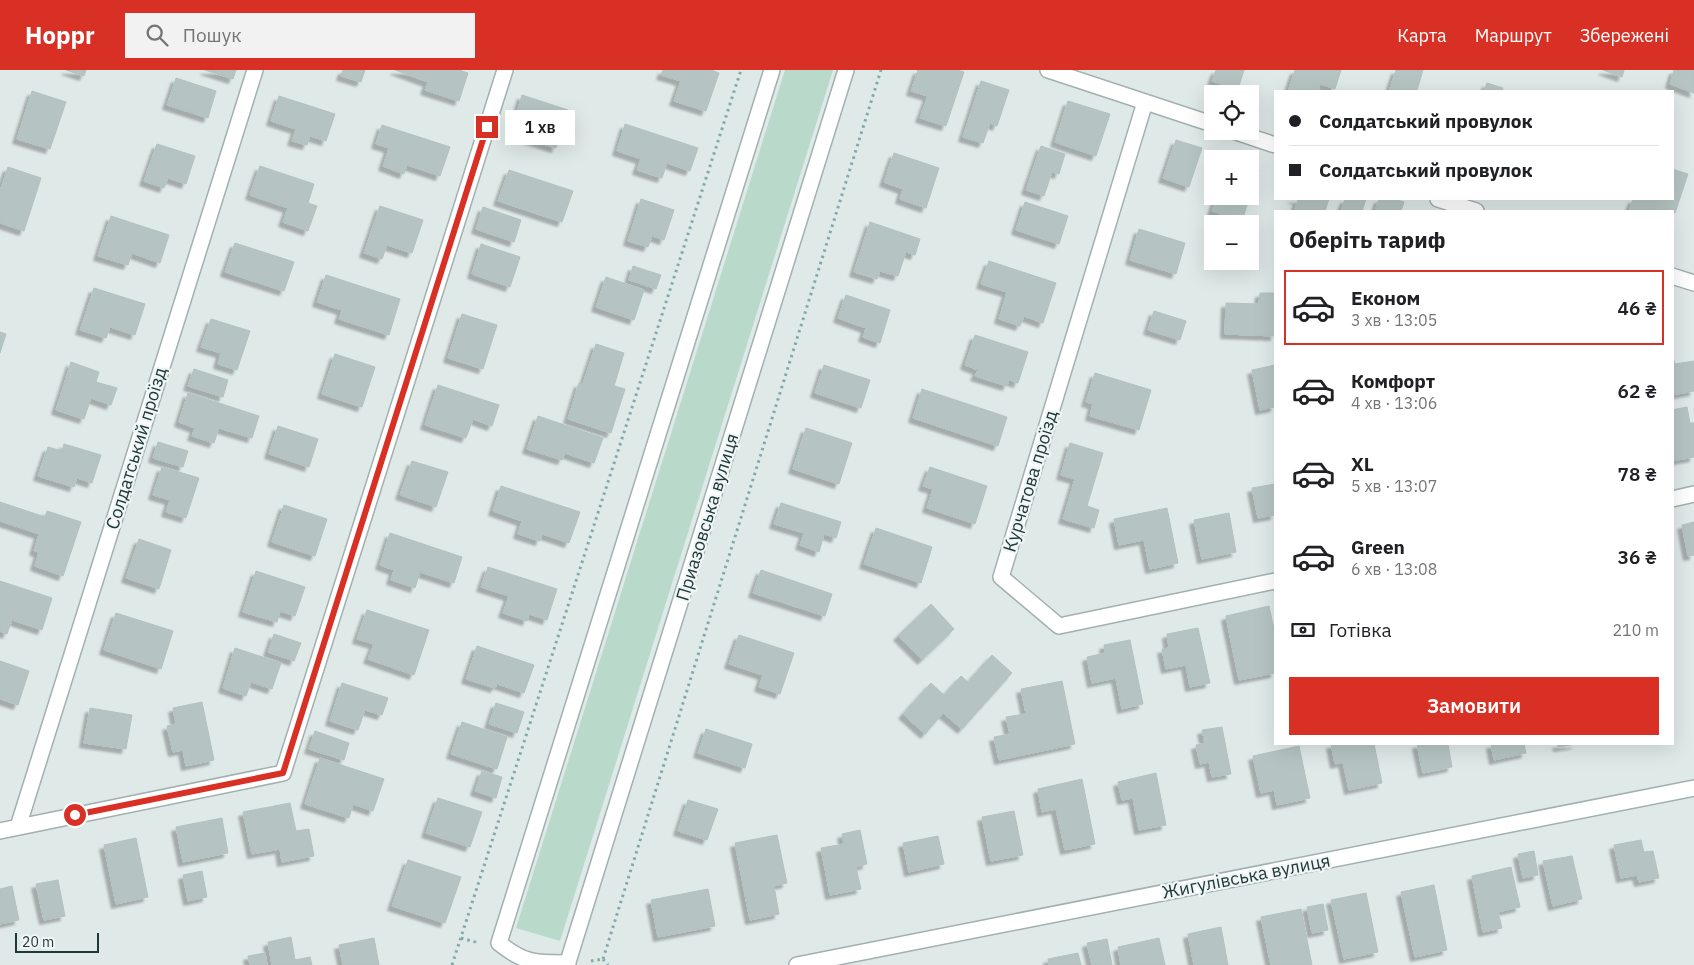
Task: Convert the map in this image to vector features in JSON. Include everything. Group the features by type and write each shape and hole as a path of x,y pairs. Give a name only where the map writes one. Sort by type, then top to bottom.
{"street":[{"name":"Солдатський проїзд","path":"18,827 254,70"},
{"path":"0,830 283,773 506,70"},
{"path":"509,965 499,943 772,70"},
{"name":"Приазовська вулиця","path":"567,964 846,70"},
{"path":"1048,70 1204,121"},
{"name":"Курчатова проїзд","path":"1145,102 1002,577 1058,626 1274,581"},
{"path":"1259,140 1274,145"},
{"path":"1441,200 1473,210"},
{"path":"1674,277 1694,283"},
{"path":"1674,498 1694,494"},
{"name":"Жигулівська вулиця","path":"797,965 1694,788"},
{"path":"499,943 514,955 526,961 567,964"}],"path":[{"path":"452,965 741,70"},
{"path":"603,959 881,70"},
{"path":"461,938 475,942"},
{"path":"588,962 603,959"},
{"path":"603,959 608,965"}],"green space":[{"path":"785,70 833,70 560,941 516,928"}],"building":[{"path":"66,70 86,70 84,76"},
{"path":"205,70 236,70 233,79"},
{"path":"343,70 365,70 361,82 341,76"},
{"path":"395,70 459,70 468,73 459,101 425,90 428,82"},
{"path":"663,70 711,70 719,73 706,111 674,101 681,81 661,75"},
{"path":"918,70 957,70 964,72 946,126 920,118 928,96 911,91"},
{"path":"1216,70 1244,70 1239,85 1225,85 1212,81"},
{"path":"1295,70 1341,70 1335,89 1320,84 1318,90 1288,90"},
{"path":"1396,70 1423,70 1417,90 1389,90"},
{"path":"1603,70 1624,70 1622,77"},
{"path":"1674,70 1694,70 1694,93 1670,84"},
{"path":"176,78 216,91 208,118 167,105"},
{"path":"981,81 1009,90 997,126 990,123 983,143 963,137"},
{"path":"1487,83 1503,88 1502,90 1484,90"},
{"path":"32,91 66,102 50,149 17,139"},
{"path":"522,95 568,110 556,148 518,136 525,115 517,112"},
{"path":"279,96 335,114 326,141 310,136 307,145 292,141 296,129 271,121"},
{"path":"1068,101 1110,114 1096,156 1055,142"},
{"path":"625,124 698,148 690,171 667,163 662,178 637,170 641,159 617,151"},
{"path":"382,125 450,147 440,176 407,165 404,174 383,166 389,148 376,144"},
{"path":"1176,140 1202,148 1189,187 1163,178"},
{"path":"157,144 195,156 186,184 168,178 164,188 144,181"},
{"path":"1041,146 1065,154 1059,174 1052,172 1044,196 1026,190"},
{"path":"894,153 939,168 926,208 900,199 903,189 884,182"},
{"path":"260,166 314,184 308,203 317,206 308,231 283,222 288,208 250,195"},
{"path":"8,167 41,178 24,231 0,223 0,191"},
{"path":"509,170 573,191 562,222 498,201"},
{"path":"1674,170 1688,174 1675,213 1674,210 1629,210 1633,200 1674,200"},
{"path":"641,199 674,210 664,240 652,236 648,247 628,241"},
{"path":"1298,200 1329,200 1325,210 1294,210"},
{"path":"1345,200 1366,200 1362,210 1341,210"},
{"path":"1379,200 1404,202 1401,210 1375,210"},
{"path":"1025,202 1068,216 1059,244 1016,230"},
{"path":"1214,205 1247,205 1244,215 1224,215 1212,211"},
{"path":"380,206 423,220 412,253 387,245 382,259 364,253"},
{"path":"483,207 521,220 514,242 476,229"},
{"path":"111,216 169,235 160,263 132,253 128,265 98,256"},
{"path":"870,222 920,239 915,255 906,252 898,276 880,271 877,279 854,272"},
{"path":"1139,229 1185,243 1176,274 1130,260"},
{"path":"235,243 294,262 284,291 225,272"},
{"path":"481,244 520,257 510,287 472,274"},
{"path":"989,261 1056,283 1043,323 1024,316 1020,326 999,319 1007,292 981,284"},
{"path":"633,266 661,275 656,289 629,280"},
{"path":"326,275 400,299 389,335 339,319 342,310 317,302"},
{"path":"606,277 644,290 634,320 596,307"},
{"path":"94,288 145,304 135,335 110,327 106,338 80,330"},
{"path":"1260,293 1274,293 1274,336 1225,334 1226,303 1259,304"},
{"path":"846,295 890,310 880,343 863,337 866,328 838,318"},
{"path":"1154,311 1186,321 1180,340 1148,330"},
{"path":"462,314 497,325 483,369 448,358"},
{"path":"211,319 250,331 237,370 218,364 221,353 201,347"},
{"path":"0,332 6,334 0,353"},
{"path":"975,335 1028,352 1018,383 1009,380 1007,386 975,376 978,370 965,365"},
{"path":"596,344 624,353 614,386 625,389 611,433 568,419 579,383 583,384"},
{"path":"335,354 375,367 362,407 322,394"},
{"path":"1674,361 1675,364 1694,361 1694,391 1674,395"},
{"path":"71,362 99,372 96,382 117,388 111,405 91,398 84,419 56,410"},
{"path":"824,365 870,380 861,408 815,393"},
{"path":"1274,365 1274,407 1260,410 1252,370"},
{"path":"194,369 228,380 223,397 188,386"},
{"path":"1095,373 1151,390 1139,430 1090,416 1093,404 1086,402"},
{"path":"438,385 499,405 492,426 473,419 466,438 425,425"},
{"path":"922,389 1007,417 998,446 913,418"},
{"path":"188,393 259,416 252,438 219,428 214,443 192,436 195,428 179,422"},
{"path":"1687,407 1690,423 1694,423 1694,457 1674,461 1674,410"},
{"path":"538,416 603,438 594,463 565,453 562,460 527,449"},
{"path":"278,426 318,439 309,467 269,454"},
{"path":"806,428 852,443 839,484 793,469"},
{"path":"158,442 188,451 183,467 153,458"},
{"path":"1070,443 1103,453 1087,506 1099,510 1094,528 1063,519 1075,479 1061,475"},
{"path":"64,444 101,455 92,483 77,478 74,487 38,476 48,447 62,451"},
{"path":"412,461 448,472 436,507 400,495"},
{"path":"162,467 199,478 186,518 166,512 170,500 153,495"},
{"path":"930,467 987,486 975,524 927,508 933,489 923,486"},
{"path":"1274,484 1274,515 1258,518 1252,488"},
{"path":"501,486 580,512 569,543 542,534 540,541 518,534 522,521 493,511"},
{"path":"0,502 45,517 47,511 81,522 63,576 35,566 39,552 34,551 39,534 0,521"},
{"path":"781,503 841,522 836,538 824,534 819,552 800,545 804,533 774,524"},
{"path":"284,505 327,519 315,556 272,542"},
{"path":"1167,508 1178,563 1150,569 1144,540 1119,545 1114,519"},
{"path":"1229,513 1236,552 1202,559 1194,520"},
{"path":"1694,522 1694,555 1688,556 1682,525"},
{"path":"876,528 932,547 921,583 864,564"},
{"path":"390,533 462,557 454,583 420,572 415,588 391,580 394,570 380,565"},
{"path":"139,539 171,550 159,589 126,578"},
{"path":"488,567 557,589 547,620 529,614 527,621 503,613 509,596 481,587"},
{"path":"761,570 832,594 825,616 753,593"},
{"path":"256,571 305,587 295,616 280,611 277,622 243,612"},
{"path":"0,581 52,598 42,630 12,620 7,634 0,631"},
{"path":"931,604 954,629 922,660 898,636"},
{"path":"1269,606 1274,629 1274,673 1239,680 1226,616"},
{"path":"367,610 429,630 414,675 368,659 374,644 357,639"},
{"path":"116,613 173,631 161,669 104,650"},
{"path":"1198,628 1210,683 1190,687 1186,665 1166,669 1162,649 1169,648 1167,634"},
{"path":"274,634 301,643 294,661 268,652"},
{"path":"739,635 794,653 780,694 759,687 763,675 729,664"},
{"path":"1130,640 1143,704 1122,709 1116,678 1092,683 1087,657 1105,653 1104,645"},
{"path":"477,646 534,665 524,693 497,684 495,688 466,679"},
{"path":"235,648 281,663 272,689 251,682 246,696 223,688"},
{"path":"992,655 1012,673 962,729 943,713 925,734 903,714 931,683 944,695 961,676 968,682"},
{"path":"0,661 29,671 18,705 0,699"},
{"path":"1062,681 1075,744 999,760 994,737 1010,734 1006,717 1026,714 1021,689"},
{"path":"342,683 388,698 382,715 365,710 358,730 330,721"},
{"path":"202,702 214,760 186,766 183,750 173,752 167,726 176,724 173,708"},
{"path":"496,703 524,712 517,733 489,724"},
{"path":"90,708 132,715 126,749 84,743"},
{"path":"462,722 507,737 497,769 451,754"},
{"path":"1222,727 1231,774 1212,777 1209,762 1200,764 1196,745 1205,743 1202,730"},
{"path":"706,729 752,744 745,768 698,753"},
{"path":"315,731 349,743 344,760 309,749"},
{"path":"1331,745 1374,745 1382,783 1349,790 1343,762 1335,764"},
{"path":"1417,745 1448,745 1452,767 1423,773"},
{"path":"1491,745 1524,745 1526,753 1494,760"},
{"path":"1299,746 1310,798 1277,805 1274,790 1261,793 1253,756"},
{"path":"320,758 384,779 373,811 353,804 349,818 305,804"},
{"path":"482,771 502,777 496,798 475,791"},
{"path":"1156,773 1166,825 1139,830 1133,798 1122,800 1118,782"},
{"path":"1082,779 1095,844 1065,850 1056,809 1042,812 1038,789"},
{"path":"438,798 482,812 470,847 426,833"},
{"path":"688,800 718,809 707,840 678,831"},
{"path":"290,803 296,831 309,829 314,856 282,862 280,849 252,854 243,812"},
{"path":"1014,811 1023,855 991,861 982,817"},
{"path":"222,818 228,853 183,862 176,827"},
{"path":"860,830 867,864 856,867 861,889 830,895 821,848 844,844 842,834"},
{"path":"777,835 787,883 774,886 779,914 750,920 735,843"},
{"path":"938,836 944,864 909,872 903,843"},
{"path":"136,838 148,897 116,904 104,845"},
{"path":"1641,840 1644,852 1653,851 1659,878 1639,882 1637,875 1621,878 1614,845"},
{"path":"1534,851 1538,875 1523,878 1518,854"},
{"path":"1572,856 1582,899 1553,906 1543,861"},
{"path":"408,860 461,877 445,923 392,906"},
{"path":"1511,867 1520,907 1498,912 1502,928 1483,932 1472,876"},
{"path":"202,871 207,897 188,901 183,875"},
{"path":"58,880 65,916 44,920 36,884"},
{"path":"1434,885 1447,950 1415,957 1401,892"},
{"path":"12,886 19,920 0,924 0,889"},
{"path":"708,889 715,926 658,937 651,900"},
{"path":"1366,893 1378,952 1344,959 1331,900"},
{"path":"1323,904 1328,930 1312,933 1307,907"},
{"path":"1301,909 1312,965 1271,965 1261,917"},
{"path":"1221,927 1228,965 1194,965 1188,934"},
{"path":"291,937 295,960 310,957 312,965 272,965 268,942"},
{"path":"374,938 379,965 343,965 339,945"},
{"path":"1159,938 1165,965 1121,965 1118,947"},
{"path":"1107,939 1112,965 1092,965 1087,943"},
{"path":"265,953 267,965 250,965 248,956"},
{"path":"1078,953 1081,965 1049,965 1048,959"}],"route":[{"path":"75,815 283,773 487,127"}]}
